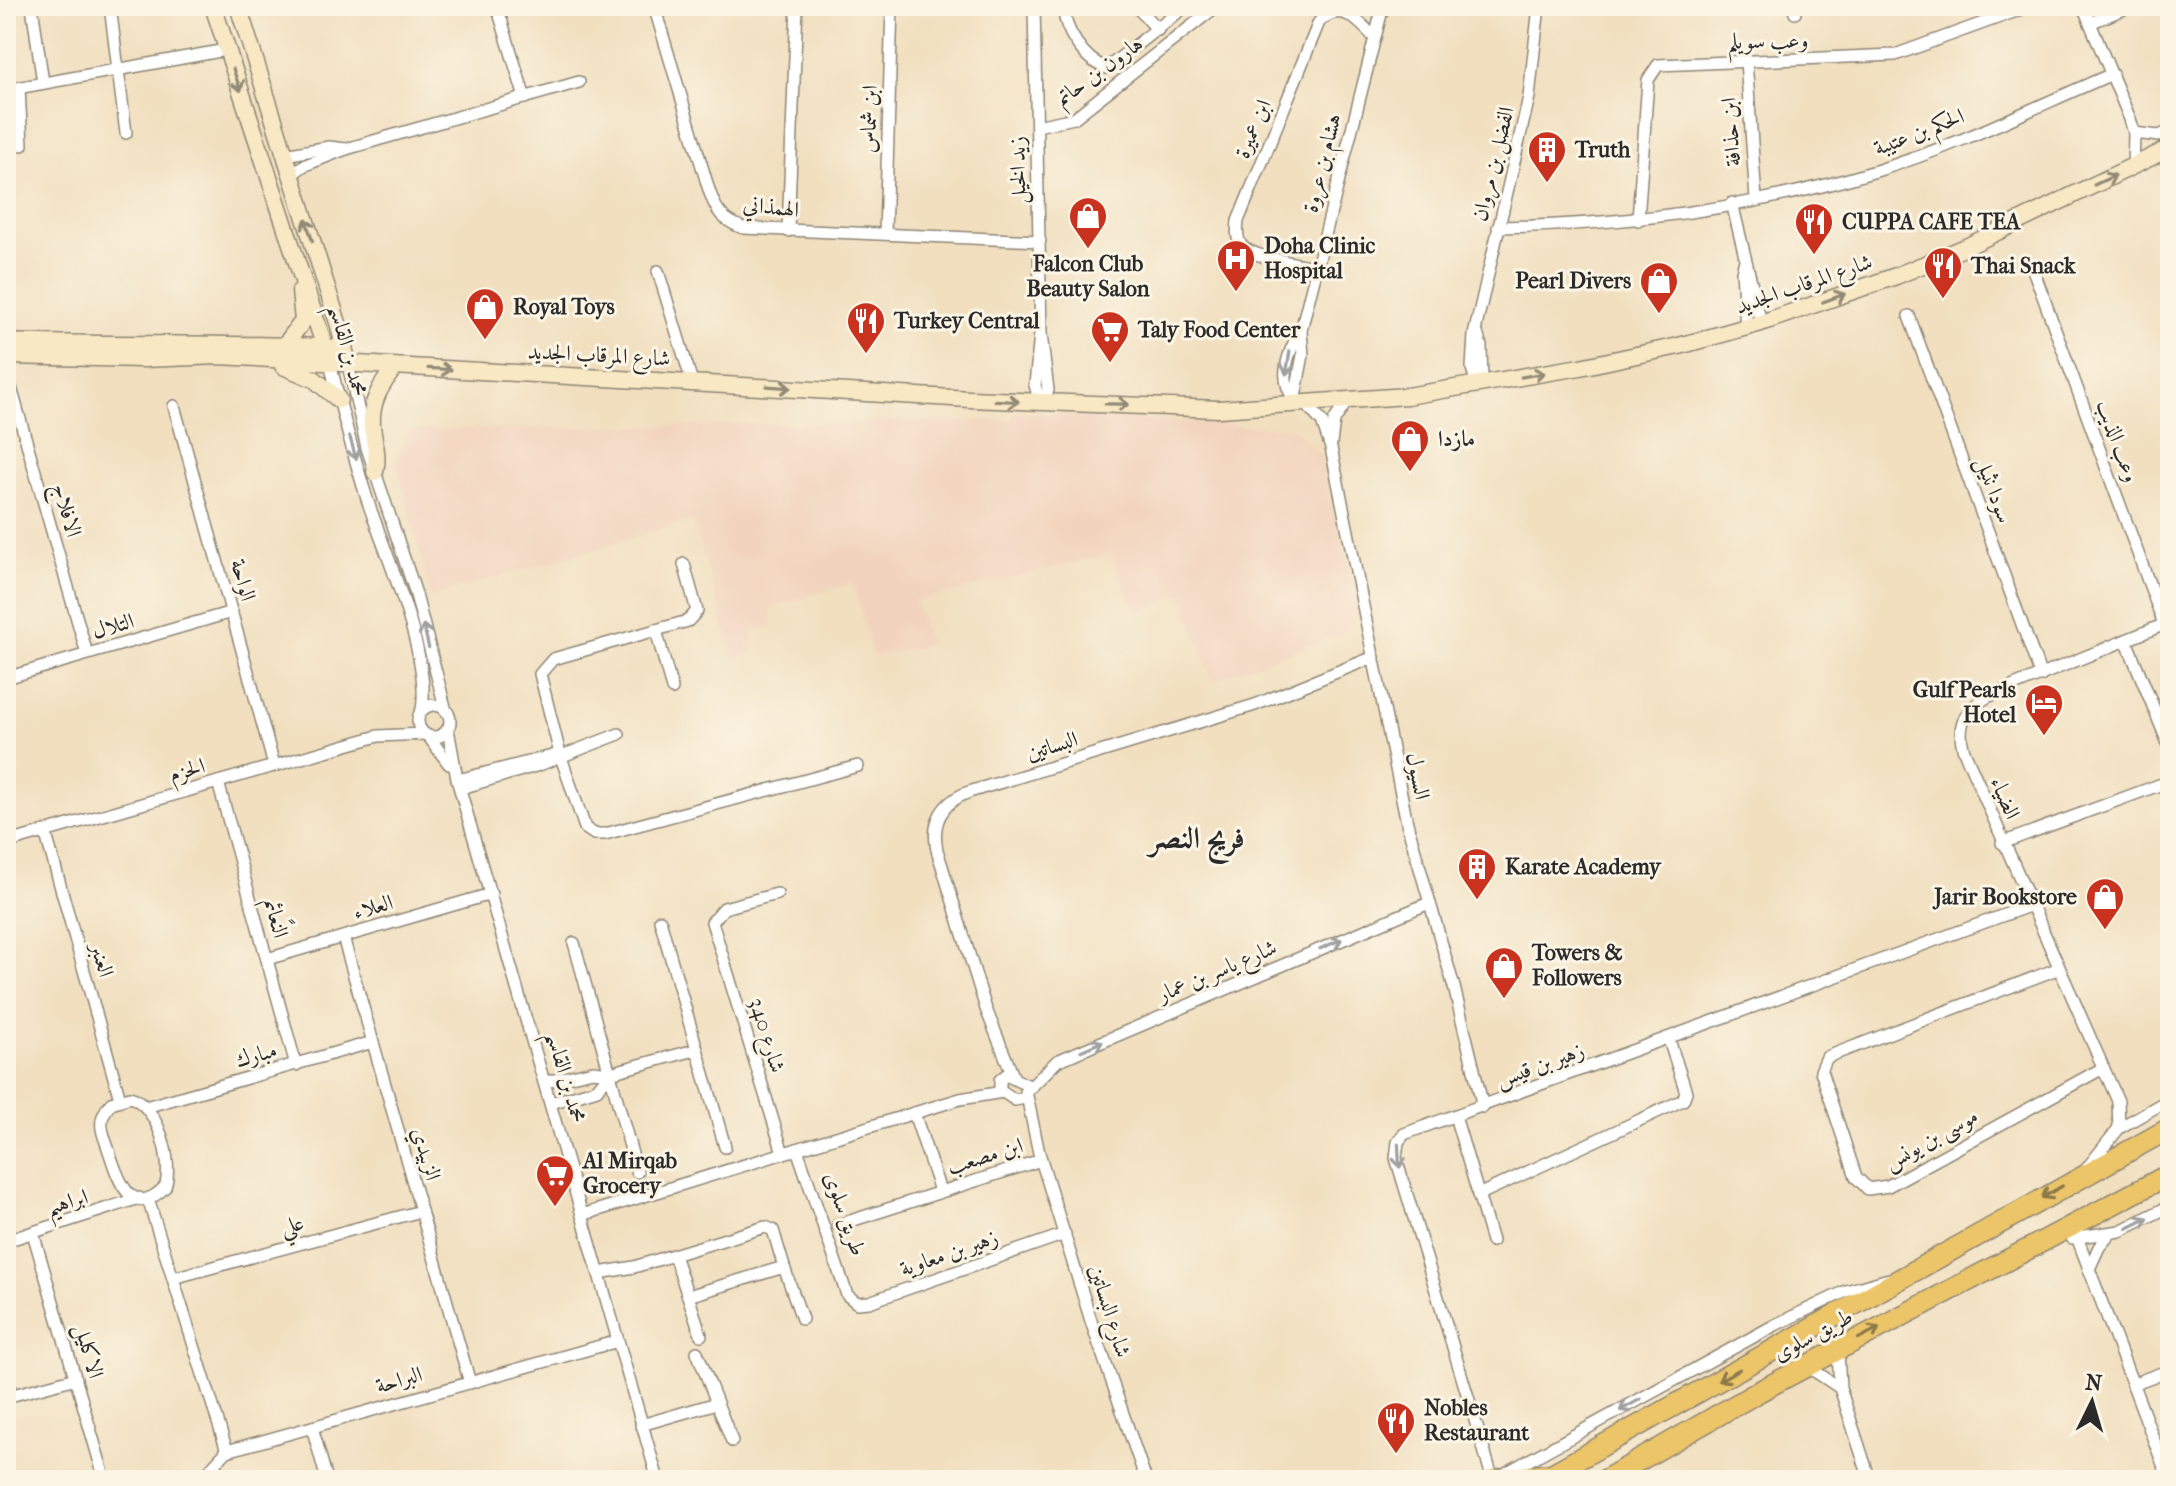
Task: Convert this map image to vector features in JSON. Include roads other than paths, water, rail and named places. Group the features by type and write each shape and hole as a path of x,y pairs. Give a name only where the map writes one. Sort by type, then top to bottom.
{"highway":[{"name":"طريق سلوى","path":"1546,1477 2082,1174 2170,1128"},
{"name":"طريق سلوى","path":"1605,1480 1838,1349 2170,1174"},
{"path":"1493,1480 1546,1477"}],"street":[{"path":"32,6 43,83"},
{"path":"110,6 126,133"},
{"name":"محمد بن القاسم","path":"213,6 292,239 420,666 421,711"},
{"name":"محمد بن القاسم","path":"238,6 346,356 375,472 412,578 446,711"},
{"path":"497,6 525,98"},
{"name":"الهمذاني","path":"654,6 716,209 725,221 743,228 788,231 1040,241"},
{"path":"788,231 797,6"},
{"name":"ابن شماس","path":"885,234 892,6"},
{"name":"زيد الخيل","path":"1034,6 1041,334 1047,372 1042,403"},
{"path":"1064,6 1070,33 1103,67 1112,66 1186,6"},
{"path":"1136,6 1158,30"},
{"name":"هارون بن حاتم","path":"1037,126 1074,118 1217,6"},
{"name":"هشام بن عروة","path":"1299,400 1286,376 1290,349 1301,330 1383,6"},
{"name":"الفضل بن مروان","path":"1480,384 1472,368 1476,329 1529,97 1539,6"},
{"name":"وعب سويلم","path":"1638,220 1648,80 1652,70 1666,63 1895,55 2030,6"},
{"path":"2083,6 2134,133 2133,168"},
{"path":"2090,23 2131,6"},
{"name":"ابن عميرة","path":"1317,268 1253,253 1242,246 1237,234 1238,221 1319,22 1327,13 1338,9 1350,13 1374,37"},
{"path":"6,90 226,50"},
{"name":"ابن حذافة","path":"1746,61 1756,199"},
{"name":"الحكم بن عتيبة","path":"1498,227 1638,220 1756,199 1891,165 2112,74"},
{"path":"291,175 346,149 579,82"},
{"path":"19,88 22,145"},
{"path":"2134,133 2159,136 2170,131"},
{"path":"285,155 329,147 346,149"},
{"name":"شارع المرقاب الجديد","path":"1299,400 1347,401 1480,384 1679,346 1754,325 1896,276 2133,168 2170,148"},
{"path":"1732,203 1745,260 1754,325"},
{"path":"284,346 300,328 304,313 290,258 292,239"},
{"path":"658,271 692,382"},
{"name":"وعب الذيب","path":"2034,272 2167,623"},
{"name":"سودا نثيل","path":"1909,316 2041,676"},
{"name":"شارع المرقاب الجديد","path":"6,342 124,345 214,342 284,346 328,355"},
{"name":"شارع المرقاب الجديد","path":"6,356 263,359 328,355 395,367 1042,403 1219,409 1414,388 1428,391"},
{"path":"263,359 314,379 339,400"},
{"path":"375,472 377,458 373,408 380,388 395,367"},
{"name":"الافلاج","path":"8,377 87,654"},
{"name":"السيول","path":"1299,400 1322,422 1331,448 1404,812 1483,1107"},
{"name":"السيول","path":"1331,448 1334,421 1347,401"},
{"name":"الواحة","path":"174,406 274,765"},
{"path":"684,564 697,611 688,621 553,659 545,665 540,682 585,828 594,834 605,834 858,766"},
{"name":"التلال","path":"6,678 232,612"},
{"name":"الضياء","path":"2119,1128 2118,1101 2029,906 1964,751 1959,731 1971,706 2167,623"},
{"path":"656,630 672,689"},
{"path":"2126,640 2170,748"},
{"name":"البساتين","path":"1013,1076 986,1009 934,838 940,814 947,804 969,792 1279,697 1374,657"},
{"path":"437,705 446,711 448,729 440,736 427,735 419,726 421,711 437,705"},
{"name":"الحزم","path":"378,736 421,711"},
{"name":"محمد بن القاسم","path":"448,729 459,782 658,1480"},
{"path":"459,782 539,765 560,754 619,734"},
{"name":"محمد بن القاسم","path":"427,735 459,782"},
{"name":"الحزم","path":"6,843 378,736 427,735"},
{"path":"2002,843 2170,781"},
{"name":"النًعائم","path":"218,782 296,1065"},
{"name":"العنبر","path":"45,831 120,1099"},
{"name":"العلاء","path":"267,959 491,894"},
{"name":"شارع 340","path":"777,894 718,911 712,922 783,1153"},
{"name":"شارع ياسر بن عمار","path":"1028,1092 1038,1076 1057,1061 1429,903"},
{"name":"زهير بن قيس","path":"1493,1480 1395,1149 1404,1134 1669,1040 2029,906"},
{"path":"660,920 725,1147"},
{"name":"الزبيدي","path":"343,937 470,1383"},
{"path":"574,943 637,1172"},
{"name":"موسى بن يونس","path":"2057,969 1827,1057 1821,1071 1856,1177 1868,1189 1888,1186 2103,1068"},
{"name":"البساتين","path":"986,1009 984,1019 1002,1087"},
{"path":"1478,1195 1683,1100 1686,1092 1669,1040"},
{"name":"مبارك","path":"149,1106 373,1042"},
{"path":"545,1082 593,1071 610,1073 695,1050"},
{"path":"551,1103 597,1089 610,1073"},
{"path":"582,1215 1002,1087 1013,1076 1028,1092 1019,1101 1002,1087"},
{"name":"شارع البساتين","path":"1002,1087 1023,1117 1040,1156 1114,1392 1146,1480"},
{"name":"شارع البساتين","path":"1028,1092 1040,1156"},
{"path":"130,1097 149,1106 169,1176 165,1187 143,1198 126,1192 119,1183 102,1130 105,1111 120,1099 130,1097"},
{"name":"طريق سلوى","path":"2082,1174 2119,1128 2170,1099"},
{"path":"2118,1101 2141,1115"},
{"name":"ابن مصعب","path":"914,1113 940,1191"},
{"path":"1455,1116 1492,1241"},
{"name":"طريق سلوى","path":"797,1149 847,1295"},
{"name":"ابن مصعب","path":"838,1225 1040,1156"},
{"path":"143,1198 173,1278 227,1451 212,1467 206,1480"},
{"name":"ابراهيم","path":"6,1241 143,1198"},
{"name":"طريق سلوى","path":"2048,1238 2110,1234 2170,1206"},
{"name":"علي","path":"173,1278 421,1211"},
{"path":"600,1277 765,1227 773,1230 802,1319"},
{"name":"الاكليل","path":"33,1233 105,1480"},
{"name":"زهير بن معاوية","path":"847,1295 863,1304 1065,1234"},
{"path":"2089,1269 2099,1247 2110,1234"},
{"path":"2077,1237 2169,1480"},
{"path":"674,1255 701,1335"},
{"path":"688,1296 784,1267"},
{"name":"طريق سلوى","path":"1493,1480 1806,1309 1860,1286 1902,1278"},
{"name":"البراحة","path":"227,1451 618,1341"},
{"path":"1838,1349 1840,1388 1870,1480"},
{"path":"697,1352 732,1441"},
{"path":"1807,1366 1840,1388"},
{"path":"2132,1384 2170,1370"},
{"path":"6,1375 9,1396 76,1378"},
{"path":"641,1425 717,1403"},
{"path":"312,1427 327,1480"}],"place":[{"name":"Truth","path":"1547,184"},
{"name":"Falcon Club Beauty Salon","path":"1088,250"},
{"name":"CUPPA CAFE TEA","path":"1814,256"},
{"name":"Doha Clinic Hospital","path":"1236,293"},
{"name":"Thai Snack","path":"1943,300"},
{"name":"Pearl Divers","path":"1659,315"},
{"name":"Royal Toys","path":"485,341"},
{"name":"Turkey Central","path":"866,355"},
{"name":"Taly Food Center","path":"1110,364"},
{"name":"مازدا","path":"1410,473"},
{"name":"Gulf Pearls Hotel","path":"2044,737"},
{"name":"Karate Academy","path":"1477,901"},
{"name":"Jarir Bookstore","path":"2105,931"},
{"name":"Towers & Followers","path":"1504,1000"},
{"name":"Al Mirqab Grocery","path":"555,1208"},
{"name":"Nobles Restaurant","path":"1396,1455"}],"district":[{"name":"فريج النصر","path":"1197,838"}]}
